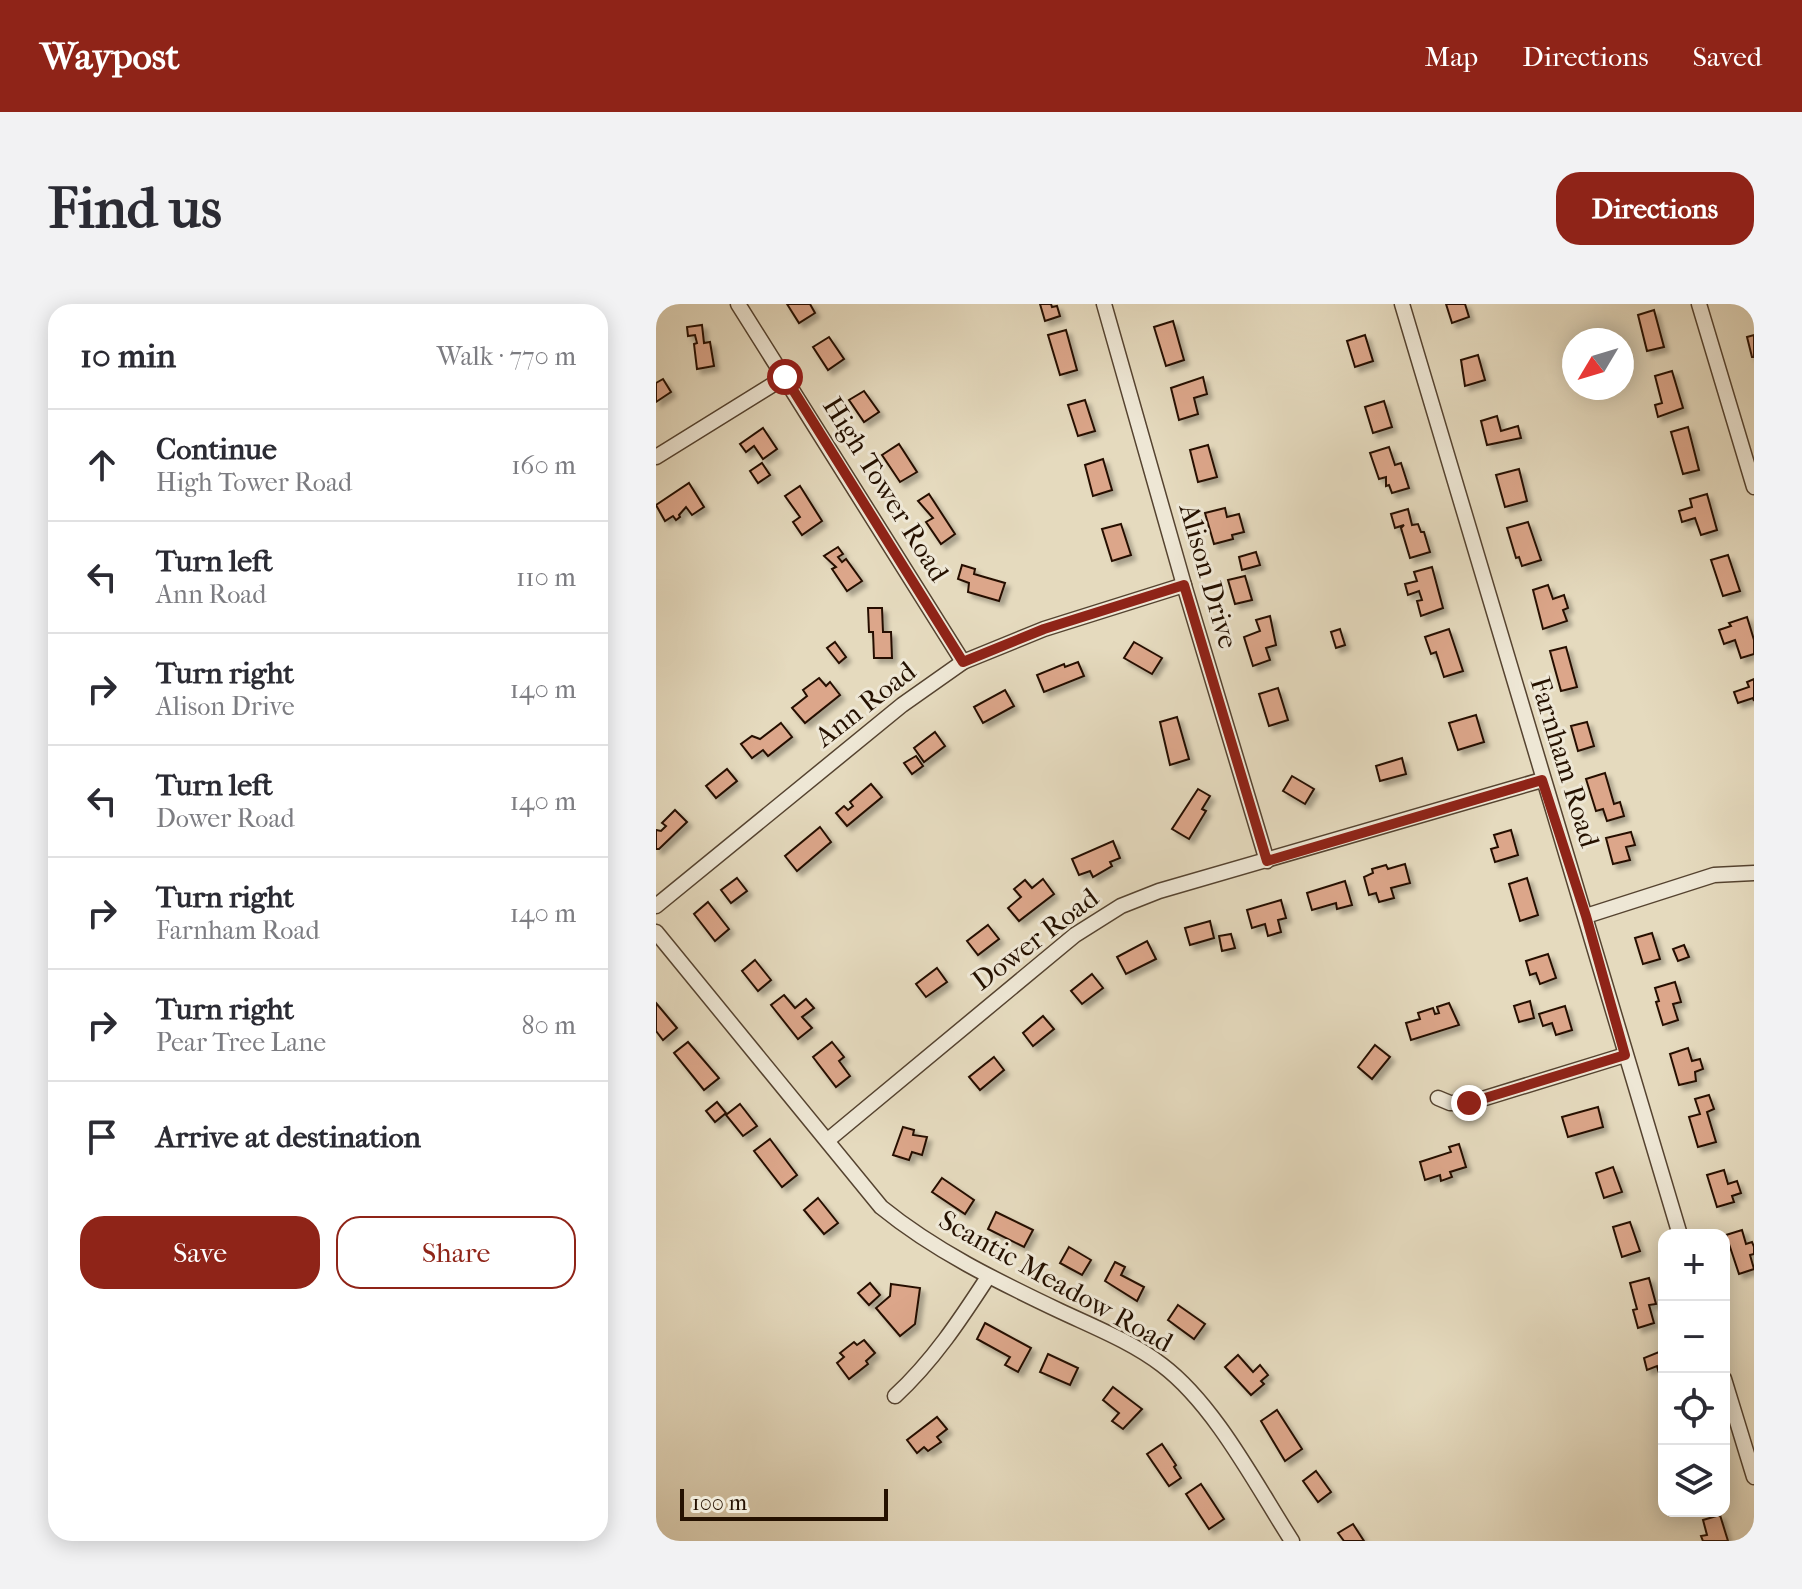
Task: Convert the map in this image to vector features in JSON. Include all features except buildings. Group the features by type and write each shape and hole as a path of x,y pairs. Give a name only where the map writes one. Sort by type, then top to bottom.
{"street":[{"name":"High Tower Road","path":"738,304 963,662"},
{"name":"Alison Drive","path":"1104,304 1267,861"},
{"name":"Farnham Road","path":"1402,304 1678,1229"},
{"path":"1699,304 1754,487"},
{"path":"656,457 785,377"},
{"name":"Ann Road","path":"656,906 902,705 963,662 1044,629 1184,585"},
{"name":"Dower Road","path":"828,1140 1087,927 1121,906 1159,891 1542,780"},
{"path":"1586,916 1714,875 1754,873"},
{"name":"Scantic Meadow Road","path":"656,932 881,1207 909,1230 988,1277 1129,1344 1162,1365 1195,1395 1292,1541"},
{"path":"1438,1098 1450,1103 1469,1103 1625,1055"},
{"path":"895,1396 918,1375 952,1333 988,1277"},
{"path":"1730,1399 1754,1477"}],"route":[{"path":"785,377 963,662 1044,629 1184,585 1267,861 1542,780 1586,916 1625,1055 1469,1103"}]}
